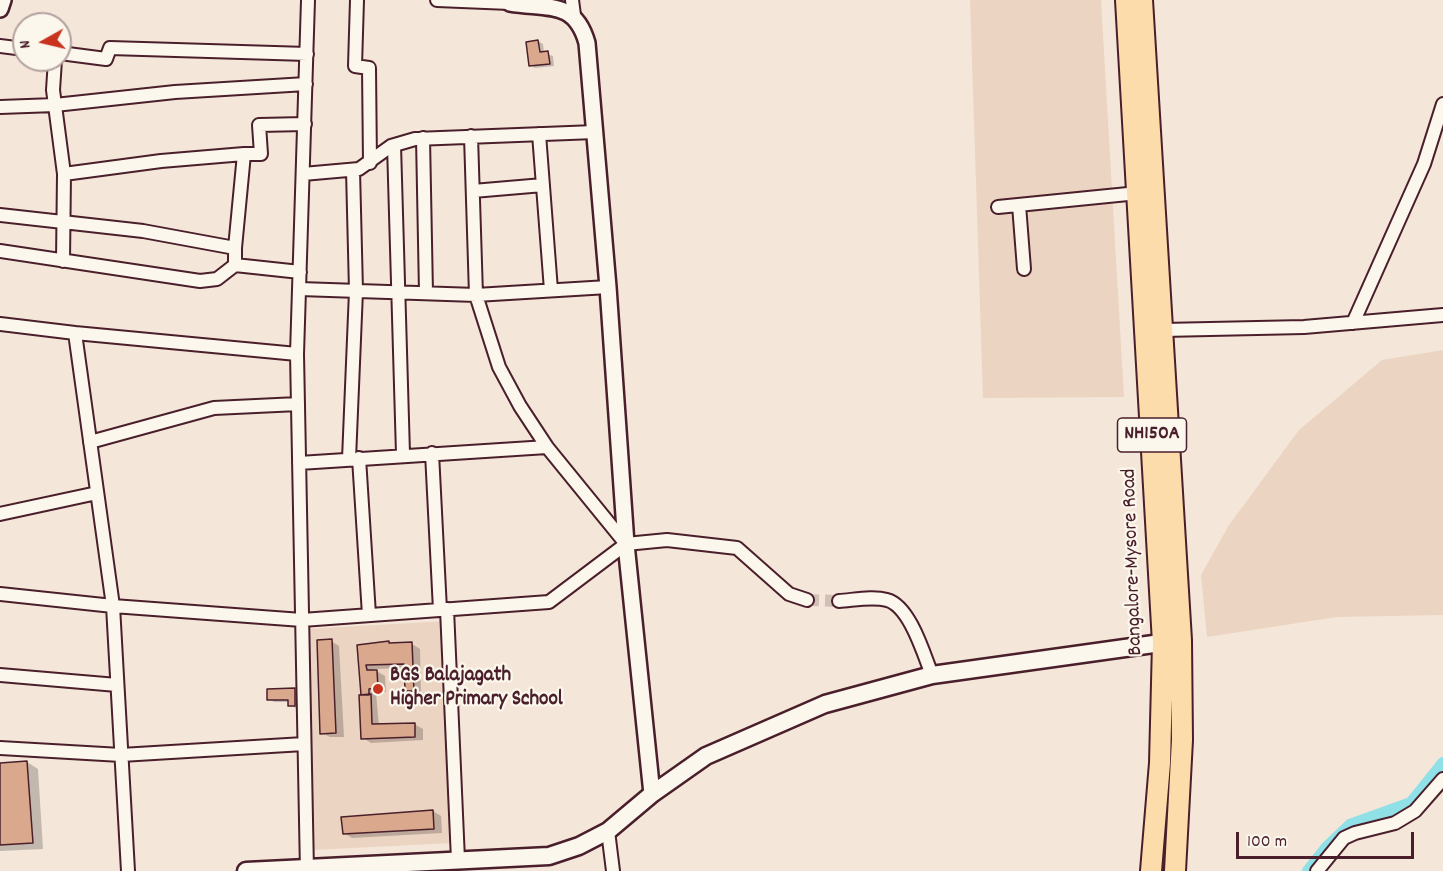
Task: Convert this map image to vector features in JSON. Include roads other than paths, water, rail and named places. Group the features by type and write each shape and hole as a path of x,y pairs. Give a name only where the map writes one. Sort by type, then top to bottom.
{"highway":[{"name":"Bangalore-Mysore Road","path":"1126,0 1138,194 1172,642 1182,740 1175,871"},
{"name":"Bangalore-Mysore Road","path":"1142,0 1163,330 1172,642 1151,871"}],"main road":[{"path":"246,871 549,856 579,846 608,831 652,794 706,756 825,704 932,675 1172,642"}],"street":[{"path":"0,9 3,0"},
{"path":"307,869 297,354 308,0"},
{"path":"357,0 355,66 369,68 370,163"},
{"path":"437,0 527,3 565,11 573,8 587,43 608,287 626,544 652,794"},
{"path":"72,54 106,58 110,48 307,54"},
{"path":"55,72 55,105 64,174 63,261"},
{"path":"0,106 55,105 175,92 306,84"},
{"path":"1353,323 1402,216 1436,132 1443,104"},
{"path":"64,174 160,161 261,154 260,125 305,124"},
{"path":"303,174 353,170 370,163 394,145 423,138 595,132"},
{"path":"538,134 551,290"},
{"path":"471,136 476,295 499,367 520,406 547,447 626,544"},
{"path":"423,138 426,293"},
{"path":"394,145 403,454"},
{"path":"235,265 244,154"},
{"path":"353,170 356,291 354,458 369,615"},
{"path":"473,191 543,186"},
{"path":"998,207 1138,194"},
{"path":"1019,205 1024,269"},
{"path":"0,215 143,231 235,249"},
{"path":"0,251 200,281 217,279 235,265 300,272"},
{"path":"300,289 476,295 608,287"},
{"path":"1163,330 1304,327 1443,315"},
{"path":"0,324 297,354"},
{"path":"75,333 113,606 128,871"},
{"path":"90,442 214,408 298,404"},
{"path":"299,463 403,454 547,447"},
{"path":"432,453 459,860"},
{"path":"0,514 97,494"},
{"path":"0,594 113,606 302,620 549,602 626,544 667,540 737,548 789,594 807,600"},
{"path":"839,601 886,599 898,604 918,637 932,675"},
{"path":"0,675 117,685"},
{"path":"0,748 121,755 304,744"},
{"path":"1317,871 1344,838 1395,823 1415,811 1443,779"},
{"path":"608,831 613,871"}],"waterway":[{"path":"1308,871 1327,847 1350,825 1411,803 1443,763"}],"tunnel":[{"path":"807,600 839,601"}],"place":[{"name":"BGS Balajagath Higher Primary School","path":"378,689"}]}
